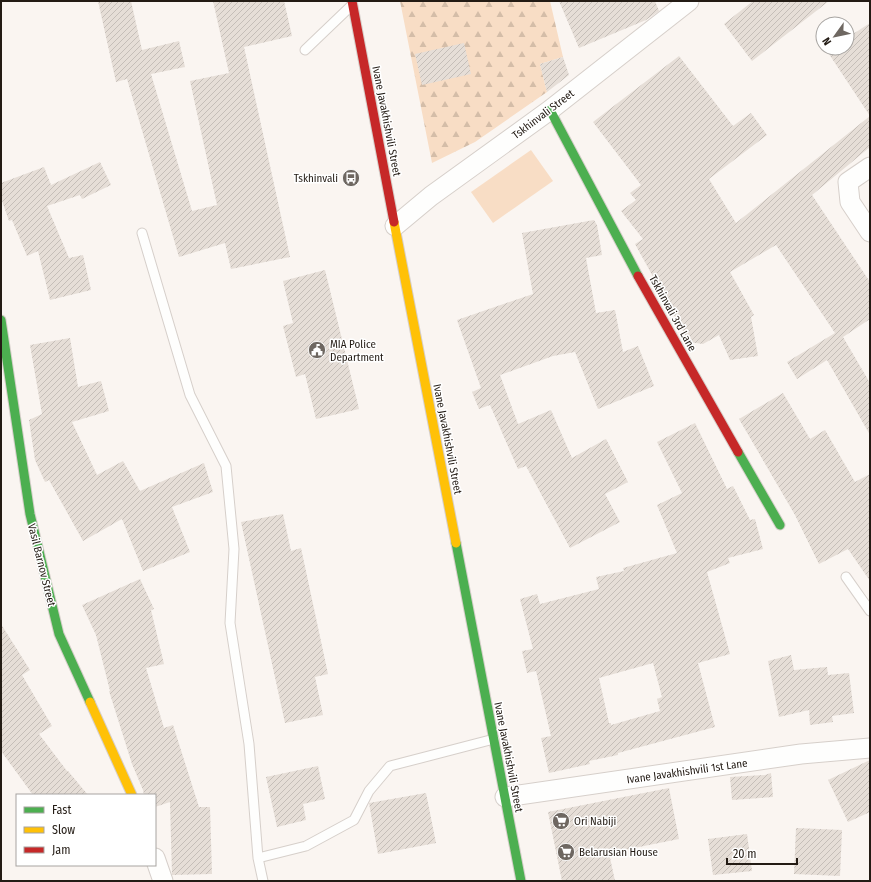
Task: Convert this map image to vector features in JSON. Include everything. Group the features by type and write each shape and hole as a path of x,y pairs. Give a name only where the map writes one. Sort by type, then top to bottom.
{"street":[{"name":"Tskhinvali Street","path":"395,226 431,196 550,110 689,1"},
{"name":"Ivane Javakhishvili Street","path":"352,2 521,881"},
{"name":"Tskhinvali 3rd Lane","path":"550,110 647,293 780,525"},
{"path":"870,167 848,182 850,202 870,232"},
{"name":"Vasil Barnov Street","path":"1,320 30,514 59,634 132,794"},
{"name":"Ivane Javakhishvili 1st Lane","path":"505,797 801,754 870,748"},
{"path":"156,861 163,881"}],"lane":[{"path":"305,50 352,2"},
{"path":"142,233 190,394 226,466 234,549 230,623 249,744 258,858 263,881"},
{"path":"846,577 870,611"},
{"path":"258,858 306,846 354,820 369,792 390,766 494,739"}],"green space":[{"path":"400,1 550,1 563,57 540,64 547,92 475,142 432,163"},
{"path":"531,150 553,181 493,223 471,192"}],"building":[{"path":"98,1 131,1 142,50 179,41 185,67 151,74 192,211 217,205 190,81 229,73 213,1 284,1 292,36 244,47 290,257 231,269 225,243 179,257 127,79 116,82"},
{"path":"559,1 655,1 659,11 646,20 579,48"},
{"path":"753,1 829,1 752,61 724,24"},
{"path":"870,23 870,116 830,56 855,56 855,33"},
{"path":"464,43 471,74 422,85 415,54"},
{"path":"679,56 733,126 751,113 767,135 709,179 736,223 870,116 870,147 812,195 870,282 870,319 843,337 870,383 870,435 827,360 797,379 787,362 835,333 776,245 730,272 754,315 751,317 758,356 730,360 719,335 703,344 689,342 635,244 643,239 621,211 636,200 630,193 641,185 593,122"},
{"path":"563,57 569,75 547,92 540,64"},
{"path":"100,162 111,185 82,199 80,195 47,206 69,258 83,255 91,290 50,300 38,251 27,256 12,220 9,221 1,198 1,183 44,167 51,185"},
{"path":"594,220 597,225 602,255 586,258 596,313 615,310 623,352 638,346 654,386 598,409 575,352 553,356 500,375 518,424 551,410 572,458 606,439 628,482 605,494 620,522 570,548 526,466 518,469 490,405 479,409 472,392 481,388 457,320 533,294 522,233"},
{"name":"MIA Police Department","path":"325,270 359,409 316,419 305,374 296,377 283,326 293,323 283,281"},
{"path":"70,338 78,387 101,381 109,411 72,422 97,475 123,461 140,491 204,463 213,492 172,507 190,552 143,571 122,519 83,541 49,480 45,482 35,460 29,420 42,414 30,345"},
{"path":"783,393 810,439 825,430 855,482 870,474 870,581 848,549 819,564 795,515 739,419"},
{"path":"695,423 727,489 733,486 750,520 755,519 763,549 728,558 730,563 707,572 730,654 698,663 715,727 618,753 618,755 589,761 590,764 549,773 541,738 551,736 536,671 527,673 522,651 533,649 520,599 537,594 540,604 599,589 596,577 624,571 623,568 677,553 657,505 682,493 657,442","holes":["653,663 662,697 657,699 660,711 611,725 611,723 609,723 599,678"]},
{"path":"283,514 291,551 301,548 328,674 315,677 323,715 285,723 241,522"},
{"path":"140,579 154,609 151,610 164,664 146,668 164,728 173,725 199,807 210,807 212,874 172,875 170,802 156,807 156,794 144,794 132,764 109,691 96,635 82,605"},
{"path":"1,624 30,670 22,675 52,726 39,734 67,771 87,794 32,794 1,751"},
{"path":"791,655 794,670 827,667 828,675 849,673 854,713 832,716 833,722 810,725 809,710 779,717 768,661"},
{"path":"870,760 870,812 848,822 828,780"},
{"path":"318,766 325,799 303,804 306,820 277,827 266,777"},
{"path":"771,773 773,797 732,800 730,777 765,775"},
{"path":"669,788 679,839 609,853 615,881 562,881 548,812"},
{"path":"426,793 436,843 378,854 369,803"},
{"path":"796,828 842,830 840,876 794,874"},
{"path":"747,834 752,871 713,875 708,839"}],"traffic: fast":[{"path":"550,110 638,276"},
{"path":"1,320 30,514 59,634 90,702"},
{"path":"738,452 780,525"},
{"path":"456,543 521,881"}],"traffic: slow":[{"path":"394,222 456,543"},
{"path":"90,702 132,794"}],"traffic: jam":[{"path":"352,1 394,222"},
{"path":"638,276 738,452"}],"place":[{"name":"Tskhinvali","path":"351,178"},
{"name":"MIA Police Department","path":"317,350"},
{"name":"Ori Nabiji","path":"561,821"},
{"name":"Belarusian House","path":"566,852"}]}
